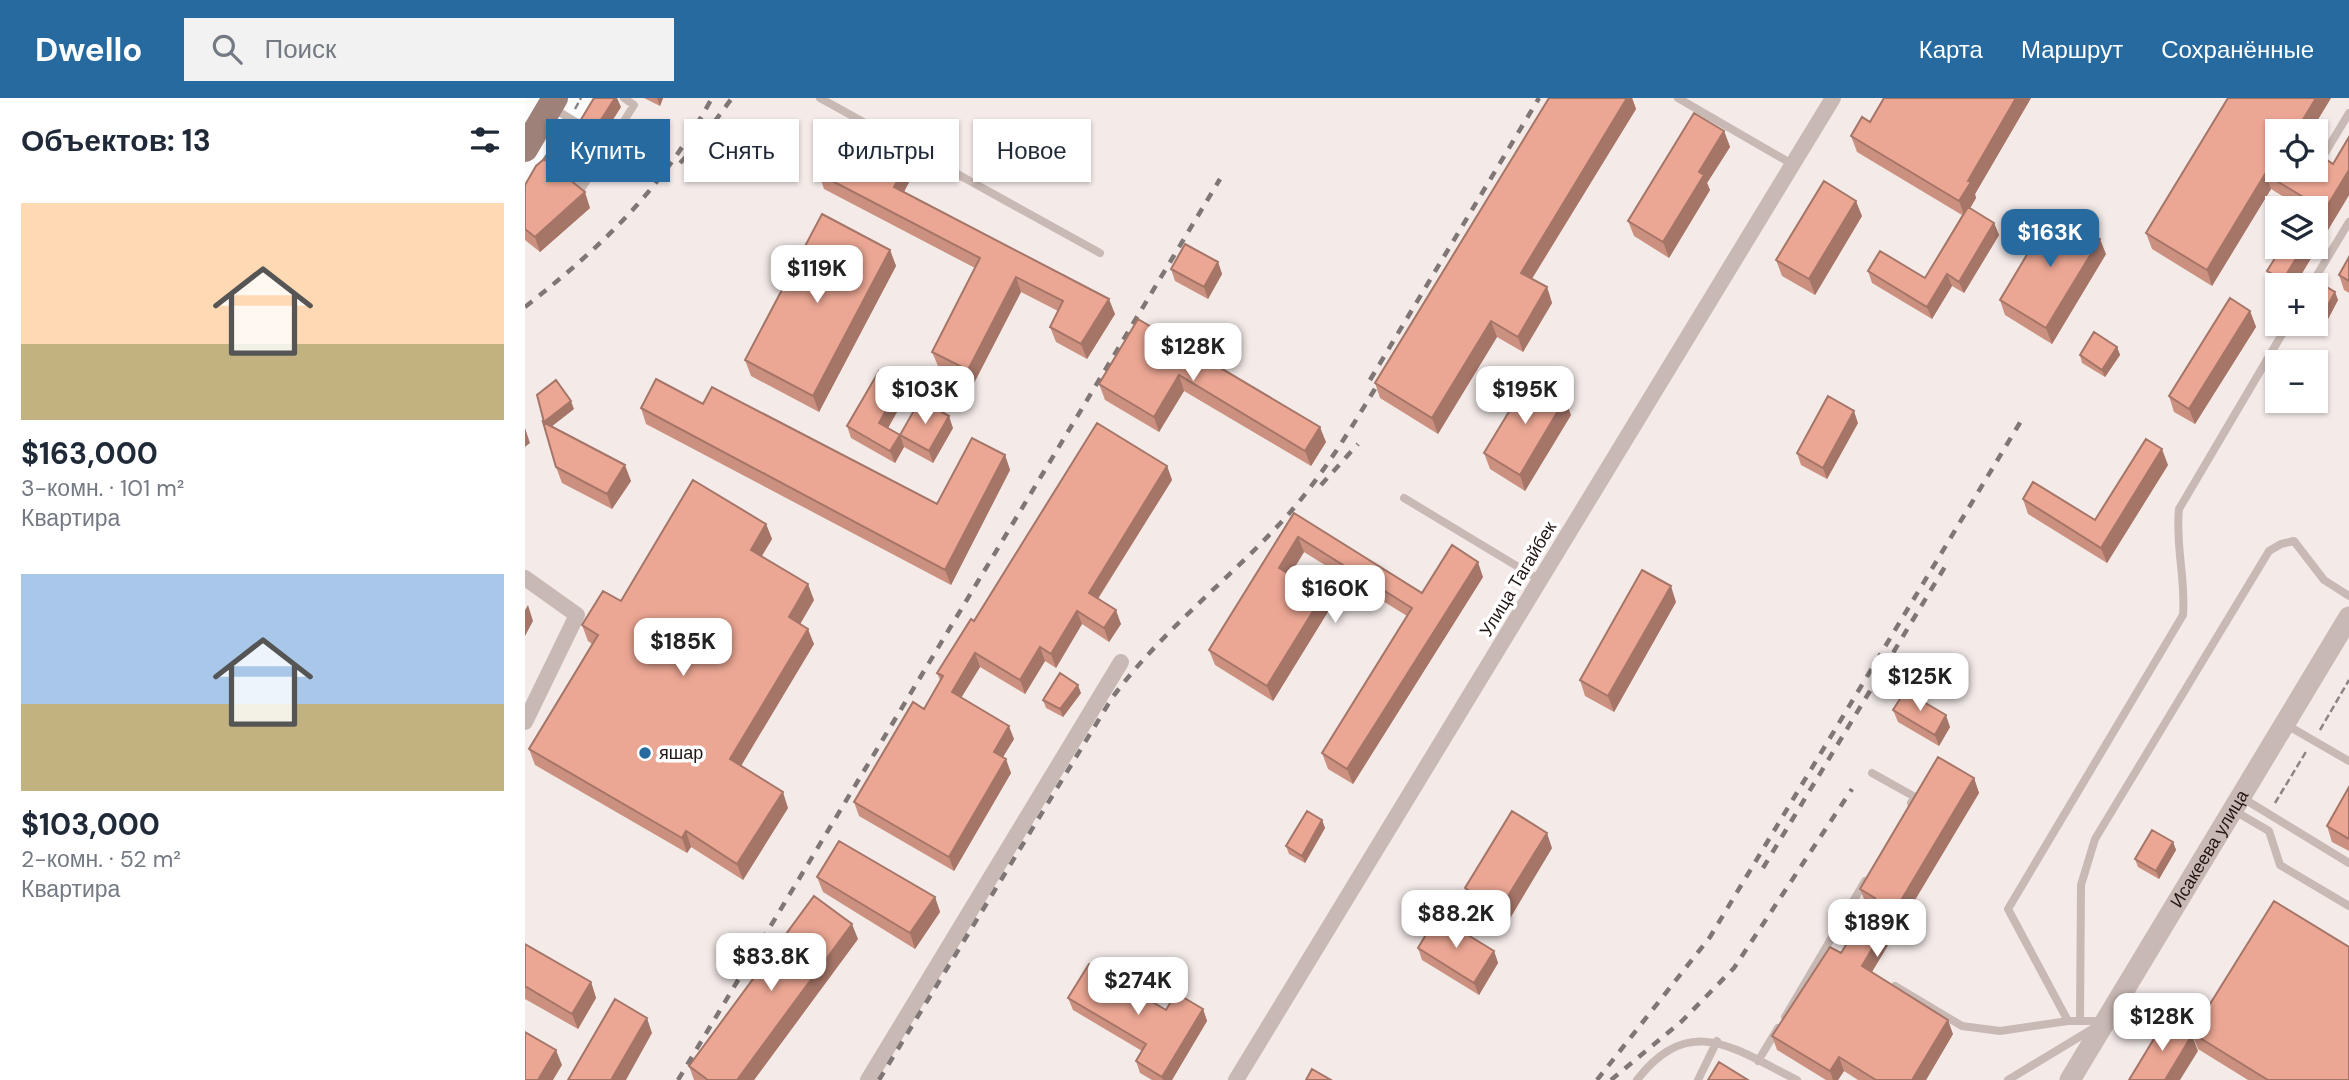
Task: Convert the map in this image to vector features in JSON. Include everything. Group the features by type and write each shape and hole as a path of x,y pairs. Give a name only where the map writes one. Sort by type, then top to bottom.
{"main road":[{"path":"531,160 561,110"}],"street":[{"name":"Улица Тагайбек","path":"1236,1080 1833,98"},
{"path":"525,578 577,615 525,722"},
{"name":"Исакеева улица","path":"2070,1080 2349,617"},
{"path":"868,1080 1121,662"}],"lane":[{"path":"624,98 634,105 625,119"},
{"path":"820,98 1100,253"},
{"path":"1678,98 1792,164"},
{"path":"2328,148 2349,113"},
{"path":"573,182 582,188 586,182"},
{"path":"2318,273 2349,222"},
{"path":"2068,1021 2008,909 2183,615 2185,596 2176,533 2179,509 2281,336"},
{"path":"1404,498 1540,580"},
{"path":"2080,1020 2081,885 2095,839 2269,551 2294,541 2324,580 2349,596"},
{"path":"2285,724 2349,761"},
{"path":"1872,774 1915,797 1908,809"},
{"path":"2237,804 2349,863"},
{"path":"2237,804 2269,831 2280,865 2349,906"},
{"path":"1758,1061 1873,869"},
{"path":"1895,986 1962,1026 2000,1031 2068,1021 2106,1021"},
{"path":"2008,1080 2106,1021"},
{"path":"1698,1080 1717,1041"},
{"path":"1637,1080 1661,1054 1692,1042 1717,1041 1797,1080"}],"path":[{"path":"531,160 561,110 581,98"},
{"path":"2319,730 2349,680"},
{"path":"2275,803 2307,750"}],"shaded area":[{"path":"596,98 2349,98 2349,1080 525,1080 525,220 547,182 670,182 670,119 584,119"}],"building":[{"path":"594,98 615,98 602,119 581,119"},
{"path":"1549,98 1627,98 1521,273 1547,287 1518,337 1491,321 1432,418 1375,383"},
{"path":"1884,98 2016,98 1959,201 1851,136 1862,117 1870,122"},
{"path":"2228,98 2316,98 2303,119 2265,119 2265,174 2207,270 2146,233"},
{"path":"1694,113 1724,131 1699,172 1704,175 1663,242 1628,221"},
{"path":"2349,137 2349,170 2328,205 2328,196 2302,196 2278,182 2328,182 2328,161 2333,164"},
{"path":"544,159 546,182 573,182 585,192 535,237 525,229 525,185 536,166"},
{"path":"1824,181 1856,201 1809,279 1776,260"},
{"path":"834,182 897,182 894,187 1109,299 1081,344 1050,327 1063,301 1016,277 968,370 932,352 980,258"},
{"path":"1968,207 1994,223 1959,282 1947,274 1927,307 1868,271 1880,251 1925,278"},
{"path":"2053,211 2100,239 2046,328 2000,300"},
{"path":"822,214 890,250 813,396 745,360"},
{"path":"1185,244 1218,262 1204,287 1171,269"},
{"path":"2349,257 2349,281 2339,275"},
{"path":"2274,259 2296,259 2287,273 2267,271"},
{"path":"2328,288 2335,292 2328,305"},
{"path":"2230,298 2250,311 2189,409 2169,396"},
{"path":"1138,319 1320,427 1305,451 1179,375 1154,417 1099,384"},
{"path":"2094,332 2117,347 2102,370 2080,355"},
{"path":"879,371 901,384 879,423 900,435 890,451 847,426"},
{"path":"1530,377 1565,399 1520,475 1484,453"},
{"path":"656,379 703,404 712,387 937,504 972,438 1005,455 945,570 641,408"},
{"path":"556,380 571,401 544,422 537,395"},
{"path":"1828,396 1854,411 1823,468 1797,453"},
{"path":"920,400 949,416 929,451 900,435"},
{"path":"543,422 625,465 607,494 556,467"},
{"path":"1097,423 1167,466 1089,593 1116,610 1104,628 1077,611 1051,654 1040,647 1020,680 975,653 952,692 1009,726 994,752 1006,759 949,857 854,802 913,702 924,709 943,676 937,673 971,619 974,621"},
{"path":"2146,439 2162,449 2101,548 2023,499 2033,482 2095,520"},
{"path":"693,480 766,524 751,550 808,584 789,617 808,629 730,759 783,792 737,864 686,831 682,838 529,749 598,635 582,625 603,591 621,601"},
{"path":"1294,513 1422,593 1452,545 1478,562 1347,769 1322,753 1412,608 1298,537 1279,568 1323,595 1267,686 1209,650"},
{"path":"1642,570 1671,586 1608,696 1580,680"},
{"path":"1060,673 1078,685 1060,709 1043,700"},
{"path":"1905,691 1946,715 1935,735 1893,710"},
{"path":"1938,757 1974,778 1862,966 1948,1020 1912,1080 1876,1080 1839,1057 1830,1071 1772,1036 1830,947 1841,953 1875,898 1860,889"},
{"path":"2349,787 2349,839 2327,826"},
{"path":"1307,811 1322,820 1302,856 1286,846"},
{"path":"1512,811 1547,833 1500,909 1465,888"},
{"path":"2152,830 2173,842 2156,871 2135,859"},
{"path":"839,841 935,897 910,933 817,877"},
{"path":"814,896 852,924 737,1080 708,1080 689,1066"},
{"path":"2274,901 2349,947 2349,1080 2268,1080 2192,1033"},
{"path":"1437,916 1494,951 1474,983 1418,948"},
{"path":"525,944 591,982 572,1014 525,986"},
{"path":"1089,964 1166,1010 1176,993 1203,1009 1162,1077 1136,1061 1146,1044 1068,998"},
{"path":"615,999 647,1018 611,1080 568,1080"},
{"path":"2166,1019 2192,1035 2165,1080 2129,1080"},
{"path":"525,1032 556,1050 538,1080 525,1080"},
{"path":"1719,1062 1748,1080 1708,1080"},
{"path":"1312,1069 1331,1080 1306,1080"}],"railway":[{"path":"525,307 607,237 630,213 673,160 712,98"},
{"path":"680,163 699,143 732,98"},
{"path":"1370,380 1539,98"},
{"path":"678,1080 1220,179"},
{"path":"879,1080 1112,698 1174,627 1286,517 1339,447 1385,372"},
{"path":"1597,1080 1710,937 2021,421"},
{"path":"1321,485 1358,444"},
{"path":"1763,868 1946,565"},
{"path":"1611,1080 1682,1021 1734,968 1852,789"}],"place":[{"name":"яшар","path":"645,753"}]}
